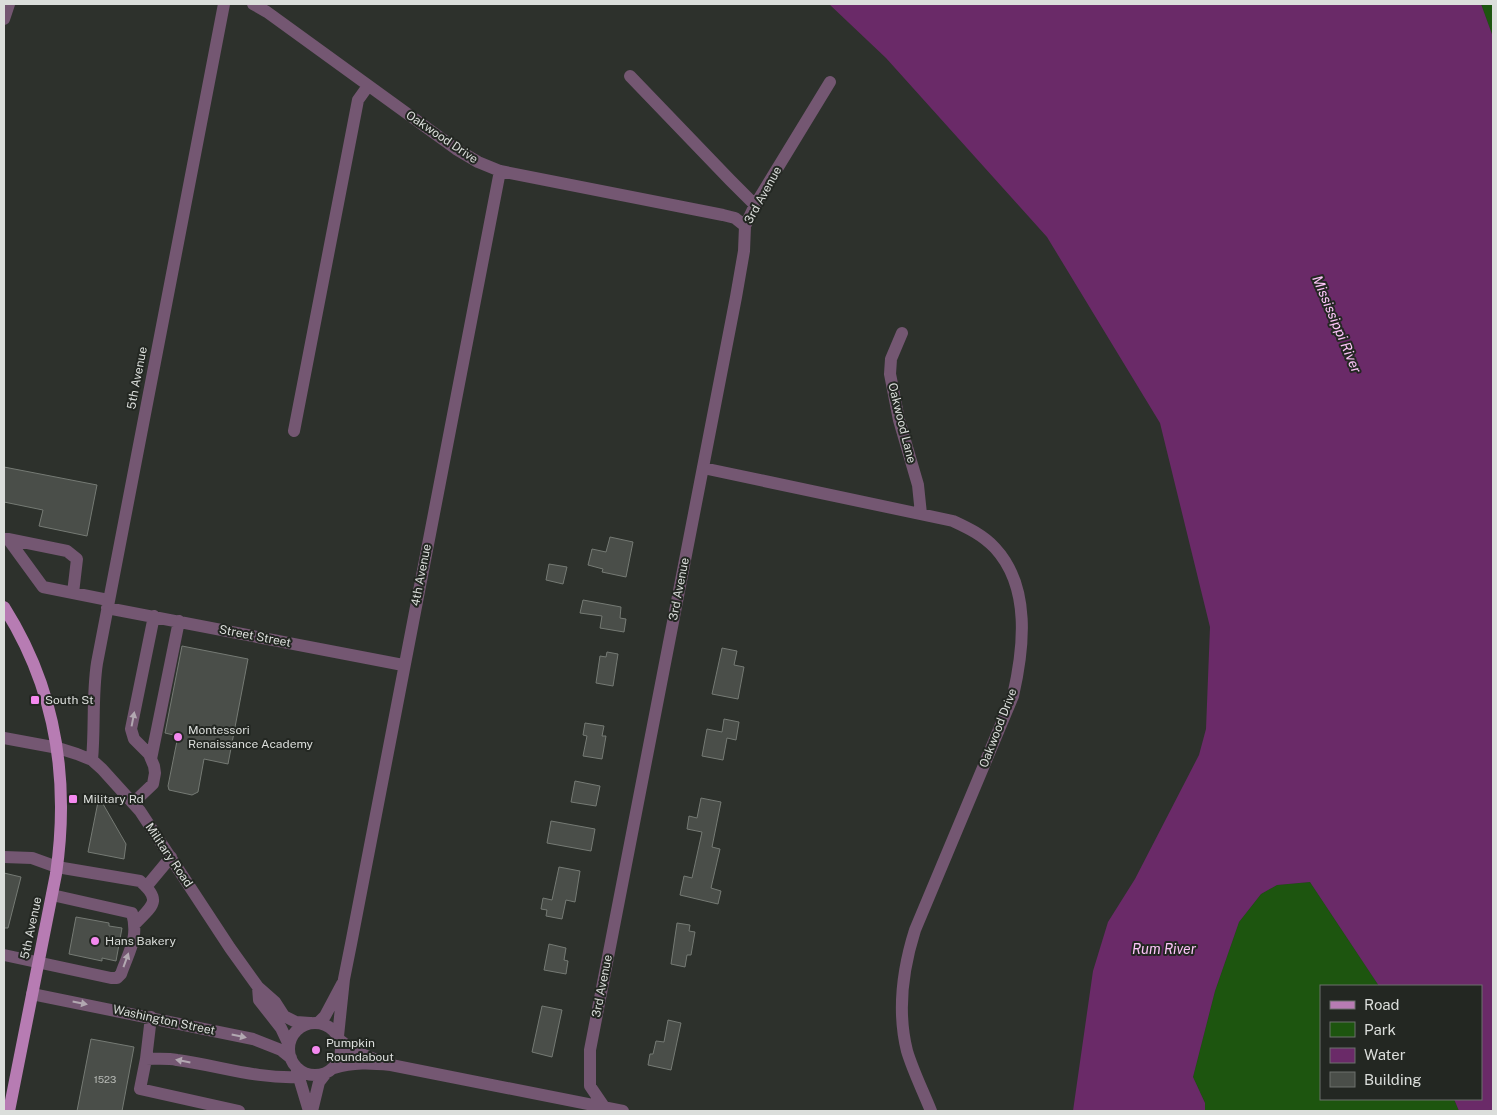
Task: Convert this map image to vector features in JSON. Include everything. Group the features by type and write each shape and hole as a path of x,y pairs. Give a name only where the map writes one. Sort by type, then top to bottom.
{"main road":[{"name":"5th Avenue","path":"4,607 37,670 51,714 58,748 62,802 61,837 57,867 9,1111"}],"street":[{"path":"4,19 9,4"},
{"name":"5th Avenue","path":"92,760 94,683 224,4"},
{"name":"Oakwood Drive","path":"253,4 478,162 500,171 735,218 745,226"},
{"path":"630,76 755,205"},
{"name":"3rd Avenue","path":"606,1109 590,1086 590,1050 704,468 744,251 745,226 755,205 830,82"},
{"path":"294,431 358,100 368,86"},
{"name":"4th Avenue","path":"340,1039 344,979 403,665 500,171"},
{"name":"Oakwood Lane","path":"902,333 891,359 890,374 899,420 918,485 921,514"},
{"name":"Oakwood Drive","path":"704,468 953,521 968,528 995,548 1005,560 1012,573 1019,594 1021,612 1018,667 1012,696 915,930 907,955 903,986 902,1022 907,1050 931,1111"},
{"path":"6,539 67,551 77,559 73,593"},
{"name":"Street Street","path":"6,539 43,587 73,593 154,616 403,665"},
{"path":"133,803 153,784 154,766 149,754 134,739 131,729 154,616"},
{"path":"151,759 179,621"},
{"name":"Military Road","path":"4,738 58,748 92,760 133,803 258,987 275,1002 284,1016 296,1022 314,1023"},
{"path":"4,857 32,858 57,867 140,881 151,890 154,898 152,906 135,924"},
{"path":"146,886 171,857"},
{"path":"4,955 111,978 117,978 121,974 135,935 132,913 52,896"},
{"name":"4th Avenue","path":"314,1023 325,1016 344,979"},
{"name":"Military Road","path":"258,987 259,1000 281,1028 289,1045"},
{"name":"Washington Street","path":"32,994 254,1039 281,1050 295,1067"},
{"path":"151,1017 140,1089 239,1111"},
{"path":"308,1111 289,1045 292,1037 298,1030 314,1023 330,1027 354,1051 391,1065"},
{"path":"312,1111 319,1082 341,1058 340,1039"},
{"path":"146,1058 176,1060 286,1079 295,1067"},
{"path":"295,1067 305,1074 313,1076 344,1065 358,1063 391,1065 623,1111"}],"green space":[{"path":"1481,4 1493,4 1493,37"},
{"path":"1310,882 1378,985 1320,985 1320,1100 1454,1100 1459,1111 1205,1111 1205,1103 1193,1077 1215,991 1239,922 1261,894 1277,885"}],"water":[{"path":"829,4 1481,4 1493,37 1493,1111 1459,1111 1454,1100 1482,1100 1482,985 1378,985 1310,882 1277,885 1261,894 1239,922 1215,991 1193,1077 1205,1103 1205,1111 1073,1111 1093,971 1108,922 1135,879 1199,755 1206,729 1210,627 1160,423 1047,237 886,58"}],"building":[{"path":"4,467 97,485 87,536 39,526 43,510 4,502"},
{"path":"610,537 633,542 626,577 602,572 603,569 588,565 592,549 606,552"},
{"path":"549,564 567,567 563,584 546,580"},
{"path":"583,600 621,607 620,618 626,619 624,632 600,628 602,616 580,613"},
{"path":"182,646 248,659 228,764 204,759 198,792 192,795 169,790 168,786 178,736 165,733"},
{"path":"722,648 737,651 734,665 744,667 738,699 712,694"},
{"path":"607,652 618,654 613,686 596,683 600,656 606,657"},
{"path":"724,719 739,722 736,740 727,738 723,760 702,756 707,729 722,732"},
{"path":"585,723 604,726 602,736 606,736 602,759 583,756 587,736 583,735"},
{"path":"575,781 600,786 596,806 571,802"},
{"path":"99,797 126,844 124,859 88,852"},
{"path":"701,798 721,802 712,847 720,849 711,888 721,891 718,904 680,895 684,876 692,878 702,832 687,829 689,816 697,818"},
{"path":"551,821 595,829 591,851 547,843"},
{"path":"559,867 580,871 575,902 566,900 562,919 546,916 547,910 541,909 543,898 552,900"},
{"path":"4,873 21,877 8,928 4,928"},
{"name":"Hans Bakery","path":"76,917 109,923 109,926 122,928 116,961 102,958 102,961 69,954"},
{"path":"677,923 690,925 689,931 695,932 691,955 687,955 685,967 671,964"},
{"path":"549,944 566,948 564,960 568,961 566,974 544,970"},
{"path":"542,1006 562,1010 552,1057 532,1052"},
{"path":"668,1020 681,1023 671,1070 648,1065 650,1054 653,1054 656,1041 664,1042"},
{"path":"91,1039 134,1047 122,1111 77,1111"}],"place":[{"name":"South St","path":"35,700"},
{"name":"Montessori Renaissance Academy","path":"178,737"},
{"name":"Military Rd","path":"73,799"},
{"name":"Hans Bakery","path":"95,941"},
{"name":"Pumpkin Roundabout","path":"316,1050"}],"water label":[{"name":"Mississippi River","path":"1337,324"},
{"name":"Rum River","path":"1164,949"}]}
